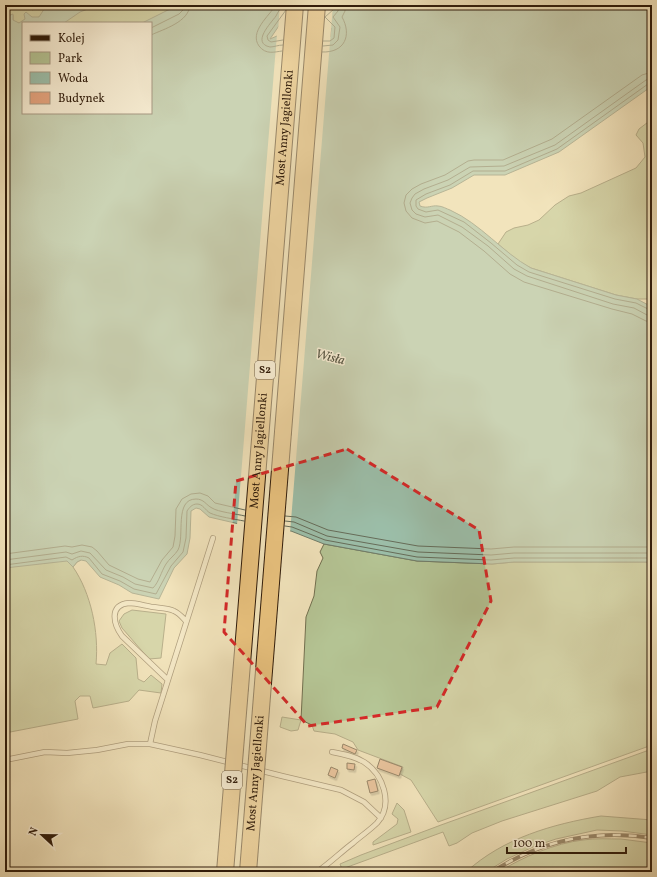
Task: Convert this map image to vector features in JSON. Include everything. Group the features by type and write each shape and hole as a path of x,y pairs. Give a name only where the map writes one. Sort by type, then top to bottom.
{"highway":[{"name":"Most Anny Jagiellonki","path":"225,872 295,5"},
{"name":"Most Anny Jagiellonki","path":"248,872 317,5"}],"lane":[{"path":"150,744 155,721 213,538"},
{"path":"168,680 122,636 116,628 114,615 117,609 130,603 174,611 186,621"},
{"path":"5,760 45,752 67,753 96,750 128,744 150,744 200,754 341,790 364,802 381,818"},
{"path":"318,872 377,824 381,818 384,807 385,794 381,782 373,770 364,762 354,757 332,752"}],"highlighted area":[{"path":"347,449 479,530 491,601 437,707 308,726 224,632 236,481"}],"green space":[{"path":"5,5 29,5 32,10 46,6 44,5 200,5 152,23 44,22 39,17 19,23 13,21 13,15 5,17"},
{"path":"652,119 652,299 637,299 616,295 531,268 519,262 498,244 506,232 539,220 555,205 569,196 581,193 636,168 645,157 643,143 636,135 639,129"},
{"path":"5,536 81,560 73,567 85,589 92,613 95,626 97,652 96,664 106,665 110,653 122,644 136,658 138,679 144,682 151,675 162,684 161,693 139,690 129,701 93,708 90,696 80,696 75,701 78,719 5,733"},
{"path":"324,544 417,561 492,564 514,562 652,562 652,745 438,822 411,780 400,774 403,767 358,750 353,742 335,734 314,731 312,725 301,720 306,617 314,596 317,571 323,558 320,552"},
{"path":"132,610 166,614 161,658 149,659 122,628 119,621 124,614"},
{"path":"282,717 301,720 298,730 291,731 280,727"},
{"path":"652,749 652,771 620,777 597,791 502,821 472,833 457,843 449,846 443,832 342,869 340,864 441,825"},
{"path":"397,803 404,810 411,832 373,845 373,842 397,824 398,819 392,814"},
{"path":"601,816 652,820 652,835 622,831 597,830 556,839 535,846 507,859 486,872 466,872 480,860 512,841 547,828"},
{"path":"588,839 621,839 652,843 652,872 499,872 529,856 562,844"}],"water":[{"name":"Wisła","path":"98,5 80,12 65,22 22,22 22,114 152,114 152,22 144,22 178,5 293,5 270,39 277,36 330,37 331,28 318,17 332,5 652,5 652,86 559,152 505,175 474,175 452,188 419,202 420,206 441,206 461,216 482,230 510,254 531,268 616,295 637,299 652,307 652,562 514,562 492,564 417,561 324,544 291,531 265,530 209,517 200,509 196,508 191,511 190,538 187,554 174,568 159,599 132,593 119,585 100,577 86,561 81,560 73,567 67,561 5,568 5,17 13,14 13,20 19,23 25,19 24,14 26,12 32,17 39,17 46,6"}],"pier":[{"path":"280,5 295,5 278,31"},
{"path":"329,5 333,5 290,533 265,532 237,525 277,34 328,35 329,29 317,19 317,16"}],"building":[{"path":"343,744 357,750 355,754 342,748"},
{"path":"380,759 402,767 399,776 377,768"},
{"path":"347,763 355,764 354,770 347,769"},
{"path":"331,767 338,770 335,778 328,775"},
{"path":"375,779 378,791 370,793 367,781"}],"railway":[{"path":"492,872 530,852 569,840 589,836 610,835 652,838"}]}
